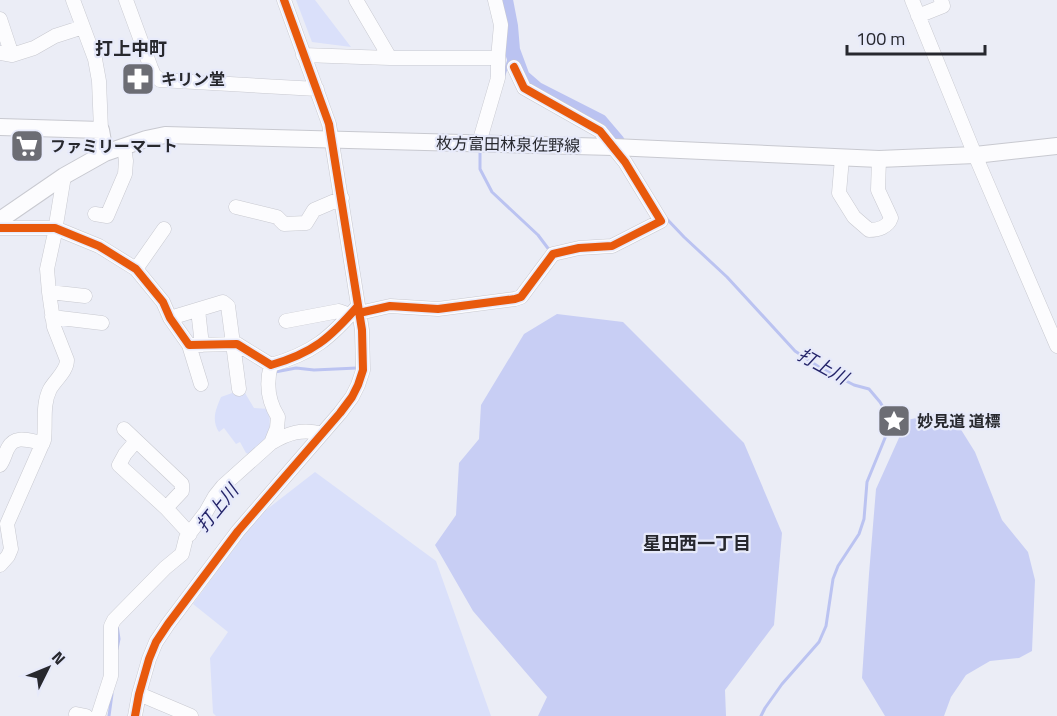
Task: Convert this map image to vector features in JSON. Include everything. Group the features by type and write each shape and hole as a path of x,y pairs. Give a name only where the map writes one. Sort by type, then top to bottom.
{"main road":[{"path":"0,127 101,130 105,153"},
{"name":"枚方富田林泉佐野線","path":"0,220 64,176 105,153 165,135 613,147 879,159 975,155 1057,146"}],"street":[{"path":"73,0 95,59 99,81 101,130"},
{"path":"126,0 151,68 160,80 317,88"},
{"path":"135,716 139,694 156,642 238,531 352,397 363,370 362,330 356,311 342,198 329,124 284,0"},
{"path":"356,0 390,58"},
{"path":"479,143 498,78 501,25 495,0"},
{"path":"912,0 975,155 1057,346"},
{"path":"918,16 943,6 941,0"},
{"path":"0,19 6,54 34,48 55,36 83,27"},
{"path":"303,55 498,58"},
{"path":"286,321 339,311 390,306 438,309 515,299 521,297 553,254 579,248 612,246 661,221 625,162 600,131 524,88 514,68"},
{"path":"95,214 106,216 125,174 124,146"},
{"path":"842,158 839,193 854,217 869,230 884,226 891,218 878,190 879,159"},
{"path":"0,565 11,549 4,520 43,444 47,397 51,387 67,366 67,360 54,327 47,269 64,176"},
{"path":"236,207 277,217 284,224 306,223 314,210 342,198"},
{"path":"0,228 55,228 99,246 136,268 163,302 170,318 196,345 237,344 271,365 293,359 314,348 356,311"},
{"path":"136,268 164,229"},
{"path":"49,292 85,296"},
{"path":"170,318 223,302 228,306 239,389"},
{"path":"198,310 196,345 201,384"},
{"path":"52,317 102,323"},
{"path":"271,365 268,389 274,411 279,417 271,443"},
{"path":"124,429 182,484 182,491 166,508"},
{"path":"98,716 111,676 111,626 114,620 182,554 186,538 223,486 271,443 284,435 298,431 312,430 322,434"},
{"path":"0,465 8,446 18,438 43,444"},
{"path":"136,441 119,465 166,508 189,534"},
{"path":"139,694 191,716"}],"shaded area":[{"path":"296,0 315,0 351,47 312,42"},
{"path":"557,314 623,322 744,443 782,533 774,625 725,690 726,716 538,716 547,697 473,611 435,545 456,515 459,463 479,439 481,405 524,334"},
{"path":"235,392 245,393 254,408 269,409 268,435 252,455 246,453 240,442 236,444 224,428 219,432 215,423 216,410 221,397"},
{"path":"935,414 960,428 975,452 1002,520 1028,552 1035,580 1032,651 1019,658 990,661 966,675 951,697 944,716 885,716 862,678 876,489 907,420"},
{"path":"315,472 436,561 491,716 216,716 213,713 210,658 228,632 193,604 257,517"}],"waterway":[{"name":"打上川","path":"505,0 512,50 522,77 537,90 600,122 617,142"},
{"name":"打上川","path":"504,75 512,50"},
{"name":"打上川","path":"480,153 480,169 492,192 538,235 550,251 549,253"},
{"name":"打上川","path":"665,217 727,277 795,351 819,367 854,385 869,389 886,412 888,421 885,438 867,482 864,519 859,534 838,566 833,579 826,626 819,642 782,684 761,716"},
{"name":"打上川","path":"275,372 296,368 314,370 357,368"},
{"name":"打上川","path":"117,625 119,639 117,649"},
{"name":"打上川","path":"109,716 112,694"}],"cycle path":[{"path":"135,716 139,694 156,642 238,531 340,413 352,397 363,370 362,330 329,124 284,0"},
{"path":"359,313 390,306 438,309 515,299 521,297 553,254 579,248 612,246 661,221 625,162 600,131 524,88 514,67"},
{"path":"0,228 55,228 99,246 136,269 163,302 170,318 189,345 237,344 271,365 298,355 320,343 358,306"}],"place":[{"name":"キリン堂","path":"138,79"},
{"name":"ファミリーマート","path":"27,146"},
{"name":"妙見道 道標","path":"894,421"}],"district":[{"name":"打上中町","path":"131,48"},
{"name":"星田西一丁目","path":"697,543"}]}
